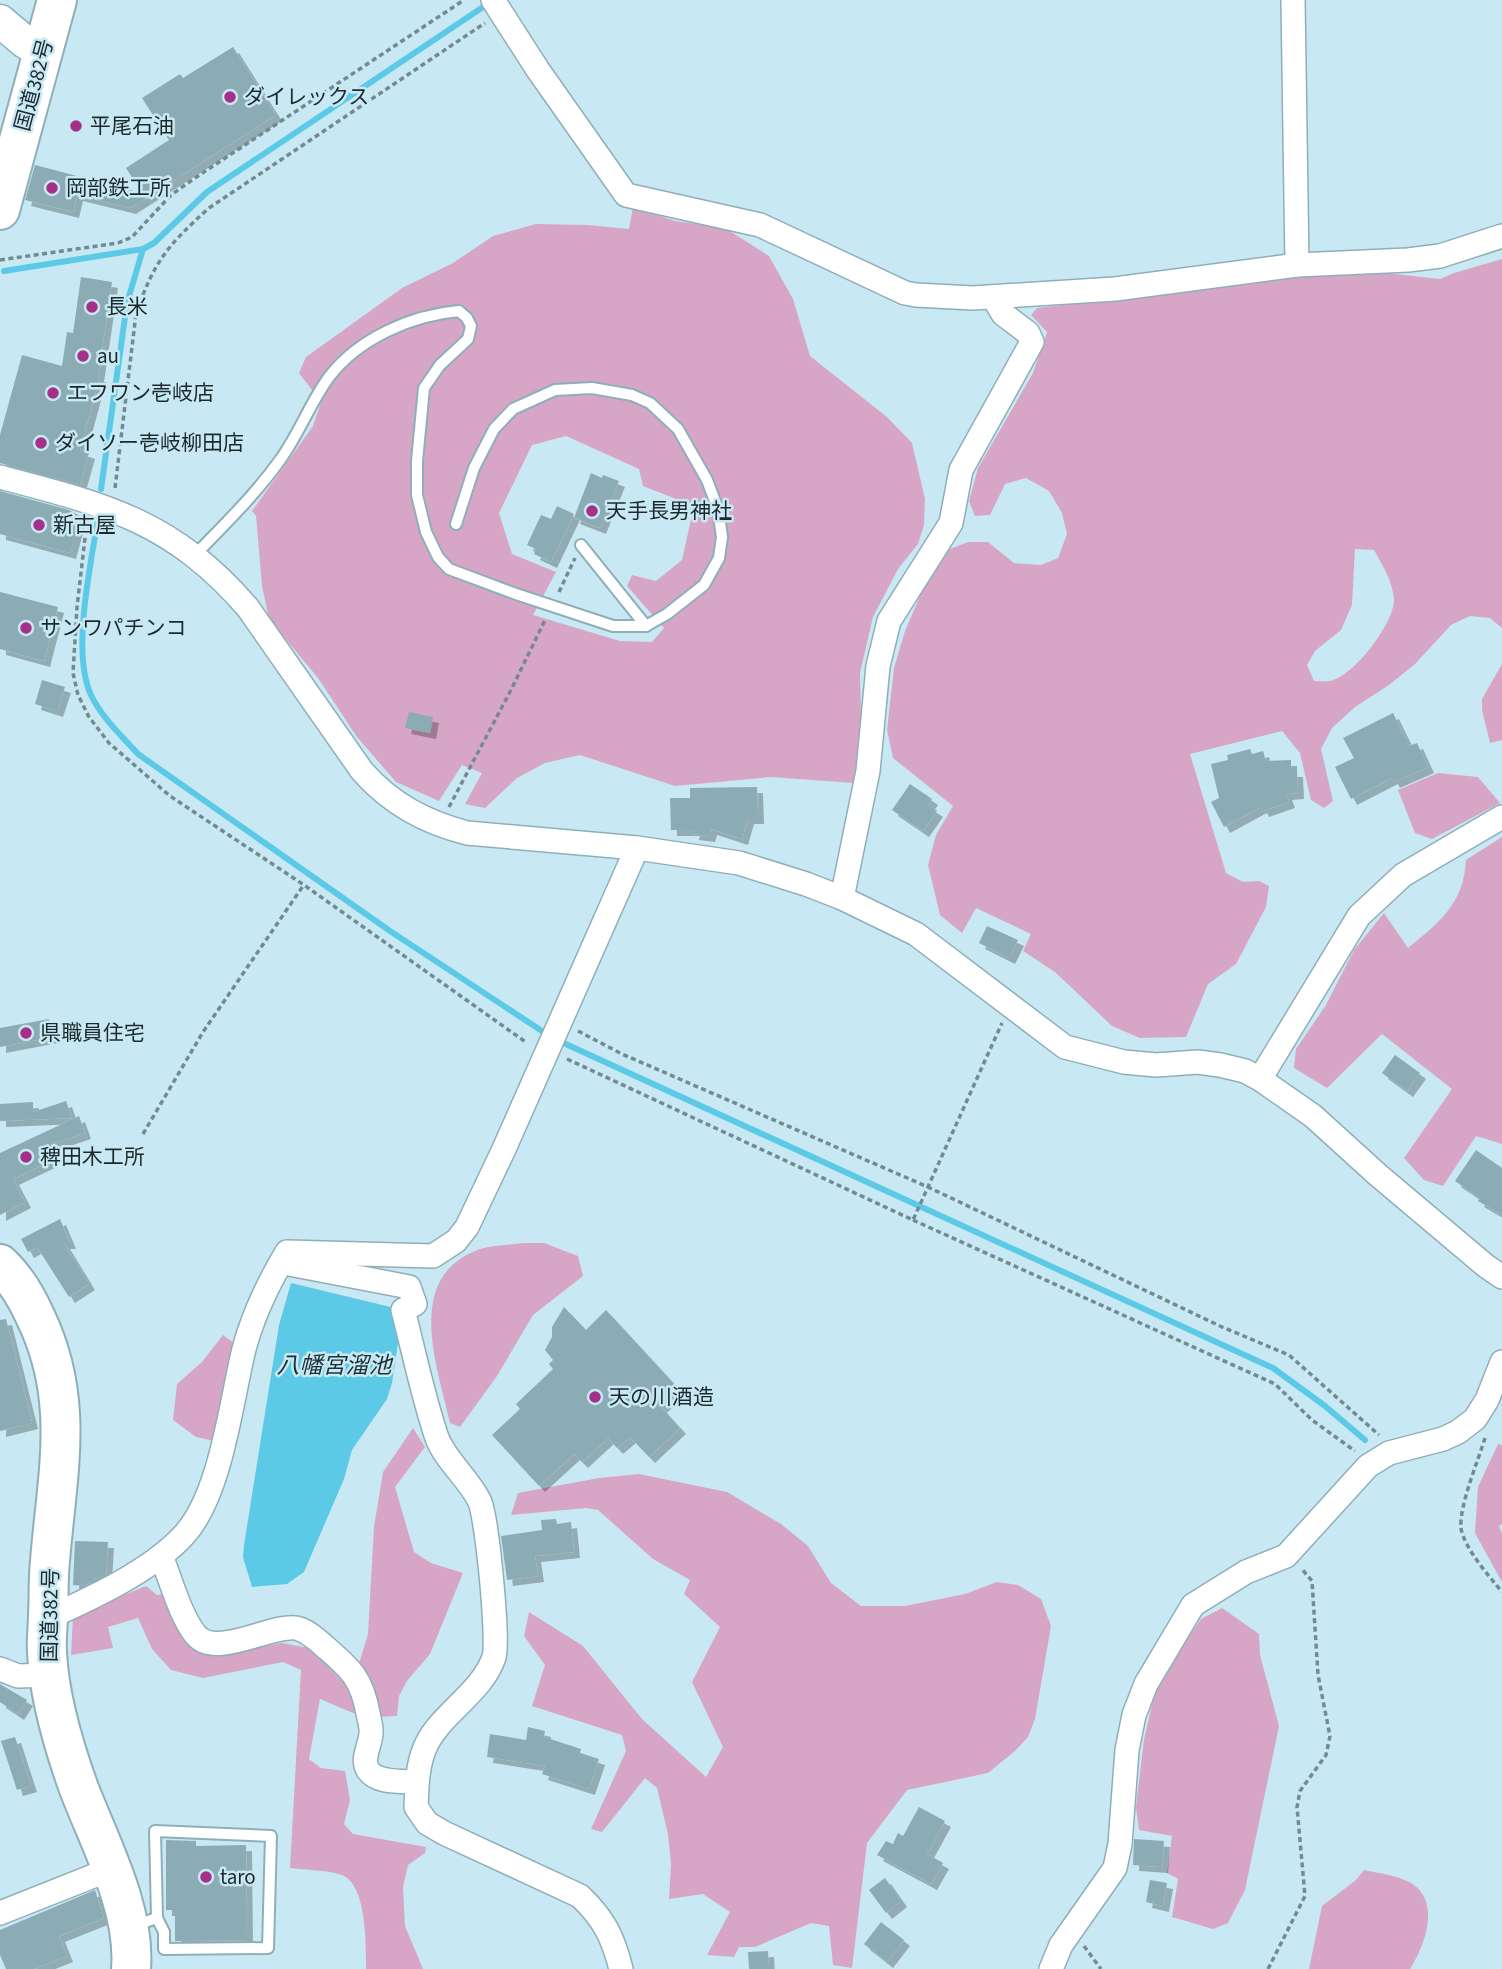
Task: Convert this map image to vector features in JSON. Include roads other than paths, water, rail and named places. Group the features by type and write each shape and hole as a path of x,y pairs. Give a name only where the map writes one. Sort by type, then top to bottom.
{"highway":[{"name":"国道382号","path":"0,210 57,0"},
{"name":"国道382号","path":"0,1264 16,1280 43,1332 54,1365 60,1396 62,1435 50,1564 47,1649 49,1675 69,1759 119,1892 142,1923 131,1969"}],"street":[{"path":"1293,0 1297,265"},
{"path":"497,6 538,70 626,195 760,225 905,293 993,297 1115,289 1297,265 1440,256 1502,236"},
{"path":"0,21 42,52"},
{"path":"842,898 868,771 878,666 888,621 951,523 961,471 1032,342 1028,333 1003,314 993,297"},
{"path":"0,477 112,509 172,538 195,555 227,584 248,608 362,771 376,787 407,810 439,825 467,833 637,848 738,863 842,898 916,934 1065,1047 1124,1062 1156,1065 1198,1062 1220,1065 1245,1071 1260,1079 1313,1116 1378,1175 1486,1266 1502,1276"},
{"path":"1260,1079 1359,916 1403,876 1502,817"},
{"path":"48,1618 145,1569 186,1534 211,1485 224,1445 245,1347 273,1275 287,1252 433,1256 456,1241 467,1227 637,848"},
{"path":"281,1262 409,1287 415,1304 403,1310 438,1440 480,1502 495,1607 494,1656 484,1676 424,1747 418,1769 416,1807 427,1822 444,1833 580,1896 597,1912 611,1935 621,1969"},
{"path":"1051,1969 1061,1945 1115,1868 1120,1844 1127,1750 1134,1715 1146,1684 1194,1605 1246,1572 1286,1556 1368,1466 1389,1453 1443,1439 1475,1419 1487,1400 1502,1362"},
{"path":"161,1556 188,1622 196,1636 204,1642 231,1642 293,1627 305,1630 321,1643 359,1679 364,1692 372,1732 365,1762 367,1769 373,1776 388,1780 418,1782"},
{"path":"0,1669 18,1676 49,1675"},
{"path":"0,1913 111,1869"}],"lane":[{"path":"195,555 261,486 296,436 328,378 348,356 367,341 408,323 445,312 459,311 471,326 468,339 440,365 424,388 417,461 417,495 426,532 438,557 449,569 614,626 646,626 667,614 704,585 719,558 722,537 718,509 707,480 678,429 650,402 632,395 592,388 555,390 513,409 494,429 478,459 456,524"},
{"path":"581,545 646,626"},
{"path":"155,1831 271,1836 268,1948 164,1949 164,1932 142,1923 155,1831"}],"water":[{"name":"八幡宮溜池","path":"291,1283 403,1310 387,1399 352,1450 344,1479 304,1572 287,1584 252,1587 243,1557 244,1545 279,1325"}],"waterway":[{"path":"4,271 143,249 154,243 207,192 489,3"},
{"path":"101,489 127,303 143,249"},
{"path":"98,518 84,608 83,656 85,677 91,695 112,726 138,754 390,931 548,1035"},
{"path":"557,1040 1273,1368 1325,1406 1365,1440"}],"place":[{"name":"ダイレックス","path":"230,97"},
{"name":"平尾石油","path":"76,126"},
{"name":"岡部鉄工所","path":"52,188"},
{"name":"長米","path":"92,307"},
{"name":"au","path":"83,356"},
{"name":"エフワン壱岐店","path":"53,393"},
{"name":"ダイソー壱岐柳田店","path":"41,443"},
{"name":"天手長男神社","path":"592,511"},
{"name":"新古屋","path":"39,525"},
{"name":"サンワパチンコ","path":"26,628"},
{"name":"県職員住宅","path":"26,1033"},
{"name":"稗田木工所","path":"26,1157"},
{"name":"天の川酒造","path":"595,1397"},
{"name":"taro","path":"206,1877"}]}
